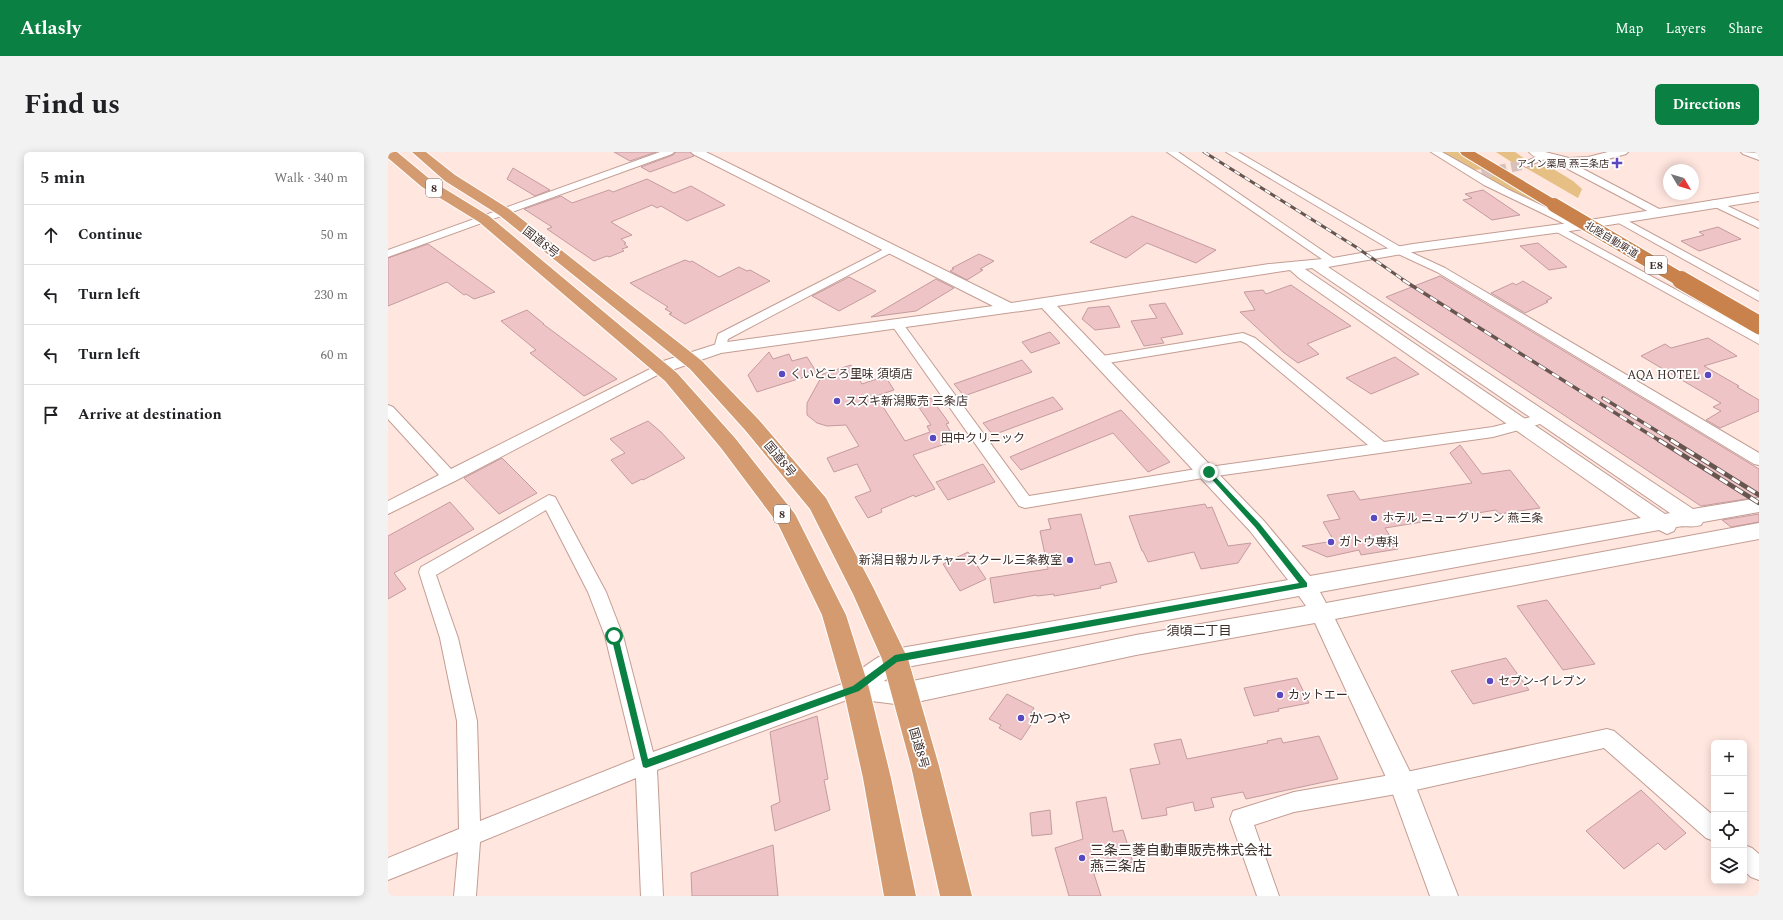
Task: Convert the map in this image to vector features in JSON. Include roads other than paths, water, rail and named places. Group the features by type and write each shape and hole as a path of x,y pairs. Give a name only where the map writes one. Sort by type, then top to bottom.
{"highway":[{"name":"国道8号","path":"389,152 427,184 484,219 671,378 728,443 787,520 834,615 856,688 877,778 900,896"},
{"name":"国道8号","path":"418,152 450,178 504,212 688,358 752,425 818,504 895,659 903,694 927,773 956,896"},
{"name":"北陸自動車道","path":"1466,152 1759,325"},
{"name":"北陸自動車道","path":"1485,152 1571,203 1759,310"}],"street":[{"path":"388,254 669,152"},
{"path":"697,152 892,248 1009,308"},
{"path":"1172,152 1333,262"},
{"path":"1231,152 1400,251 1441,270 1759,460"},
{"path":"1436,152 1470,174 1537,209 1577,226"},
{"path":"1526,164 1540,154 1566,162 1577,163 1622,152"},
{"path":"1747,152 1759,157"},
{"path":"1566,162 1571,167 1659,213"},
{"path":"1470,174 1482,174"},
{"path":"388,508 660,368 720,348 1046,303 1269,268 1333,262 1413,248 1577,226 1759,197"},
{"path":"1715,204 1759,225"},
{"path":"1619,219 1759,297"},
{"path":"1560,228 1759,340"},
{"path":"720,348 722,337 892,248"},
{"path":"1315,264 1546,418 1720,538"},
{"path":"1294,266 1304,275 1691,543"},
{"path":"1046,303 1209,472 1258,526 1304,585 1321,613 1402,783 1444,896"},
{"path":"897,324 1026,502 1209,472 1493,432 1546,418"},
{"path":"1102,360 1243,337 1251,341 1381,448"},
{"path":"388,410 450,477"},
{"path":"465,896 470,834 467,722 449,638 427,572 549,501 597,592 614,636 646,764 652,896"},
{"path":"388,869 470,834 646,764 856,688 895,659 1660,521 1759,505"},
{"path":"856,688 903,694 1136,645 1321,613 1759,531"},
{"path":"1268,896 1241,818 1294,802 1402,783 1607,738 1711,827"},
{"path":"1747,859 1759,869"}],"tunnel":[{"path":"1482,174 1526,164"}],"railway":[{"path":"1204,152 1356,247 1405,281"},
{"path":"1403,280 1660,441"},
{"path":"1603,398 1673,441"},
{"path":"1659,440 1759,503"},
{"path":"1671,440 1759,495"}],"place":[{"name":"アイン薬局 燕三条店","path":"1617,163"},
{"name":"くいどころ里味 須頃店","path":"782,374"},
{"name":"AQA HOTEL","path":"1708,375"},
{"name":"スズキ新潟販売 三条店","path":"837,401"},
{"name":"田中クリニック","path":"933,438"},
{"name":"ホテル ニューグリーン 燕三条","path":"1374,518"},
{"name":"ガトウ専科","path":"1331,542"},
{"name":"新潟日報カルチャースクール三条教室","path":"1070,560"},
{"name":"セブン-イレブン","path":"1490,681"},
{"name":"カットエー","path":"1280,695"},
{"name":"かつや","path":"1021,718"},
{"name":"三条三菱自動車販売株式会社 燕三条店","path":"1082,858"}],"district":[{"name":"須頃二丁目","path":"1199,630"}]}
